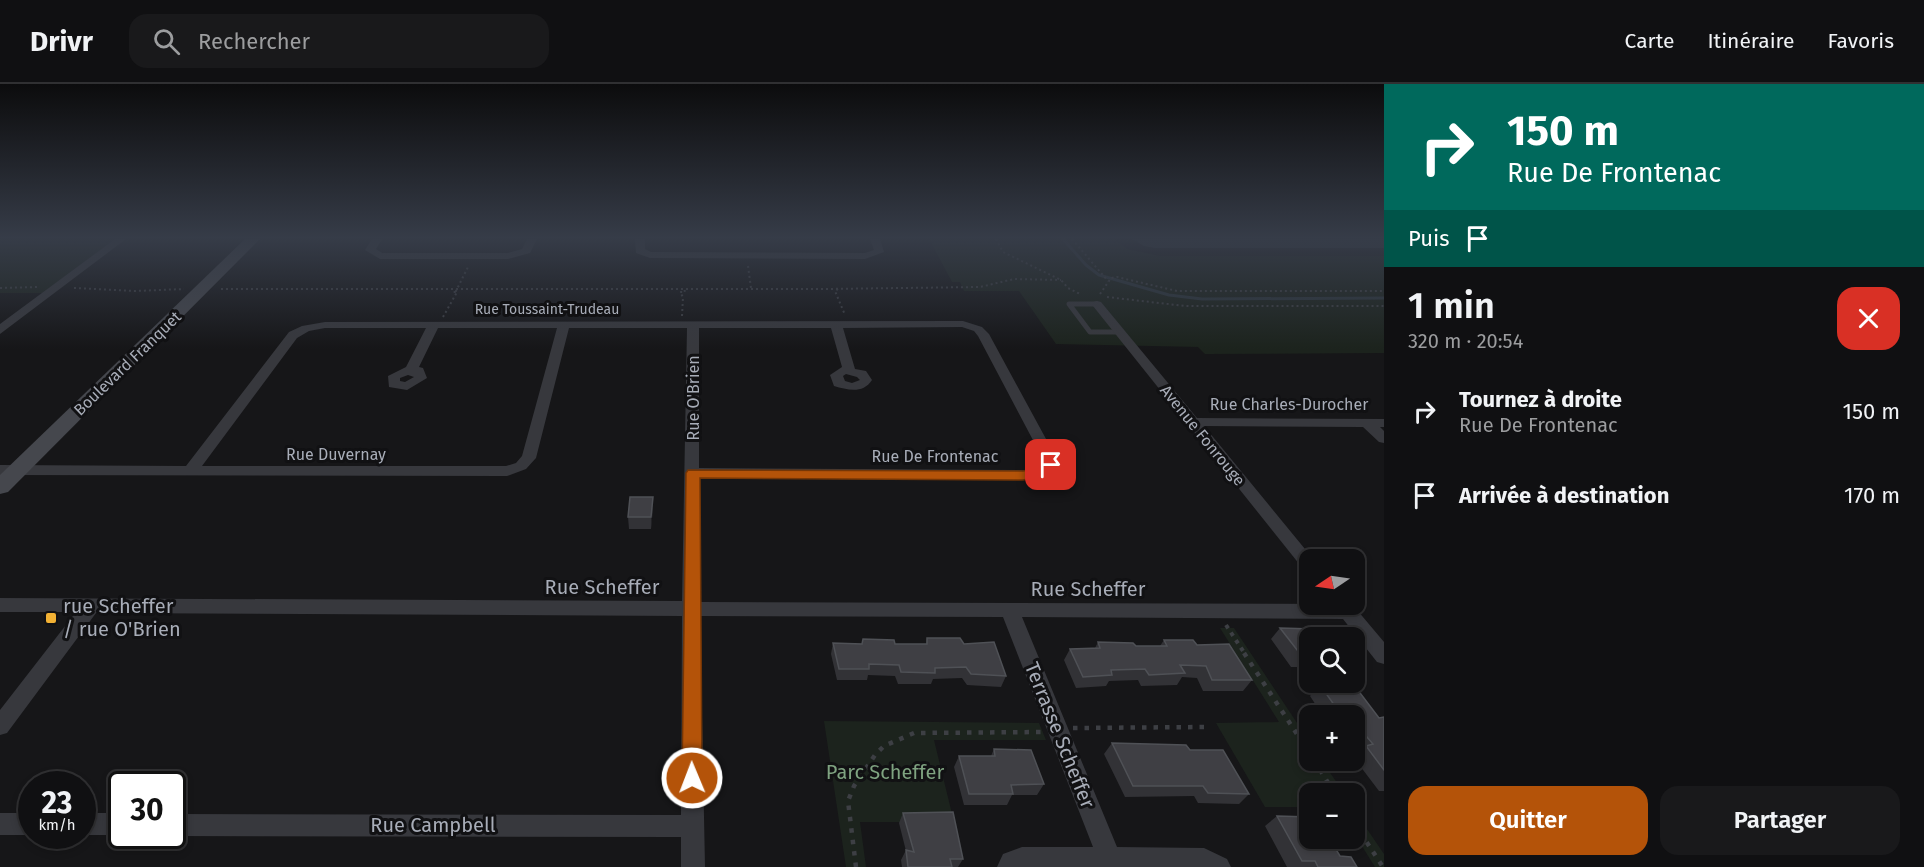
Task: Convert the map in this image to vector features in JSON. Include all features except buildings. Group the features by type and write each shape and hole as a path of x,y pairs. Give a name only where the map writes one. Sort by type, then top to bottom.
{"street":[{"path":"0,330 73,276"},
{"name":"Boulevard Franquet","path":"5,475 209,276"},
{"name":"Boulevard Franquet","path":"5,475 215,276"},
{"name":"Avenue Fonrouge","path":"1095,300 1299,552"},
{"name":"Rue O'Brien","path":"687,322 693,473 693,867"},
{"path":"841,322 849,370"},
{"name":"Rue Toussaint-Trudeau","path":"190,471 296,333 325,325 841,322 955,323 974,327"},
{"path":"411,370 438,323"},
{"name":"Rue Duvernay","path":"5,475 190,471 500,472 514,469 529,458 564,324"},
{"name":"Rue De Frontenac","path":"693,473 1023,475 1042,472 1051,465 1050,456 983,334 974,327"},
{"name":"Rue Charles-Durocher","path":"1194,422 1384,423"},
{"path":"1366,423 1384,439"},
{"name":"Rue Scheffer","path":"0,605 1010,611 1299,608"},
{"path":"0,726 91,606"},
{"name":"Terrasse Scheffer","path":"1010,611 1110,860"},
{"path":"1350,615 1384,656"},
{"path":"0,824 18,824"},
{"name":"Rue Campbell","path":"186,825 693,826"},
{"path":"1009,867 1011,862 1016,860 1204,860 1219,867"}],"lane":[{"path":"1095,300 1069,304 1090,332 1120,332"}],"path":[{"path":"438,323 463,276"},
{"path":"750,276 751,288"},
{"path":"213,289 975,287 1014,279 1061,280 1052,276"},
{"path":"1103,276 1108,281"},
{"path":"1095,300 1102,294 1111,278 1118,277 1177,291 1384,291"},
{"path":"0,288 40,287"},
{"path":"71,287 135,291 183,289"},
{"path":"684,288 685,292 680,292 687,322"},
{"path":"837,288 838,291 834,291 841,322"},
{"path":"1095,300 1185,306 1384,306"},
{"path":"1226,625 1299,737"},
{"path":"856,867 848,801 864,769 884,746 914,733 1042,732 1056,728 1206,728"},
{"path":"1365,840 1383,867"}],"green space":[{"path":"0,276 66,276 43,293 0,293"},
{"path":"949,276 1384,276 1384,353 1205,354 1198,347 1056,344 1019,291 964,291 960,282 952,282"},
{"path":"1220,628 1234,628 1299,726 1299,771 1329,771 1337,783 1299,783 1299,807 1265,807 1216,723 1279,722"},
{"name":"Parc Scheffer","path":"824,721 1039,723 1046,740 934,740 954,822 860,822 866,867 846,867"},
{"path":"1365,826 1384,854 1384,867 1375,867 1364,849"}],"waterway":[{"path":"1101,276 1169,295 1202,299 1384,298"}],"place":[{"name":"rue Scheffer / rue O'Brien","path":"51,618"}],"route":[{"path":"692,778 693,473 1023,475 1038,474 1046,471 1051,465"}]}
